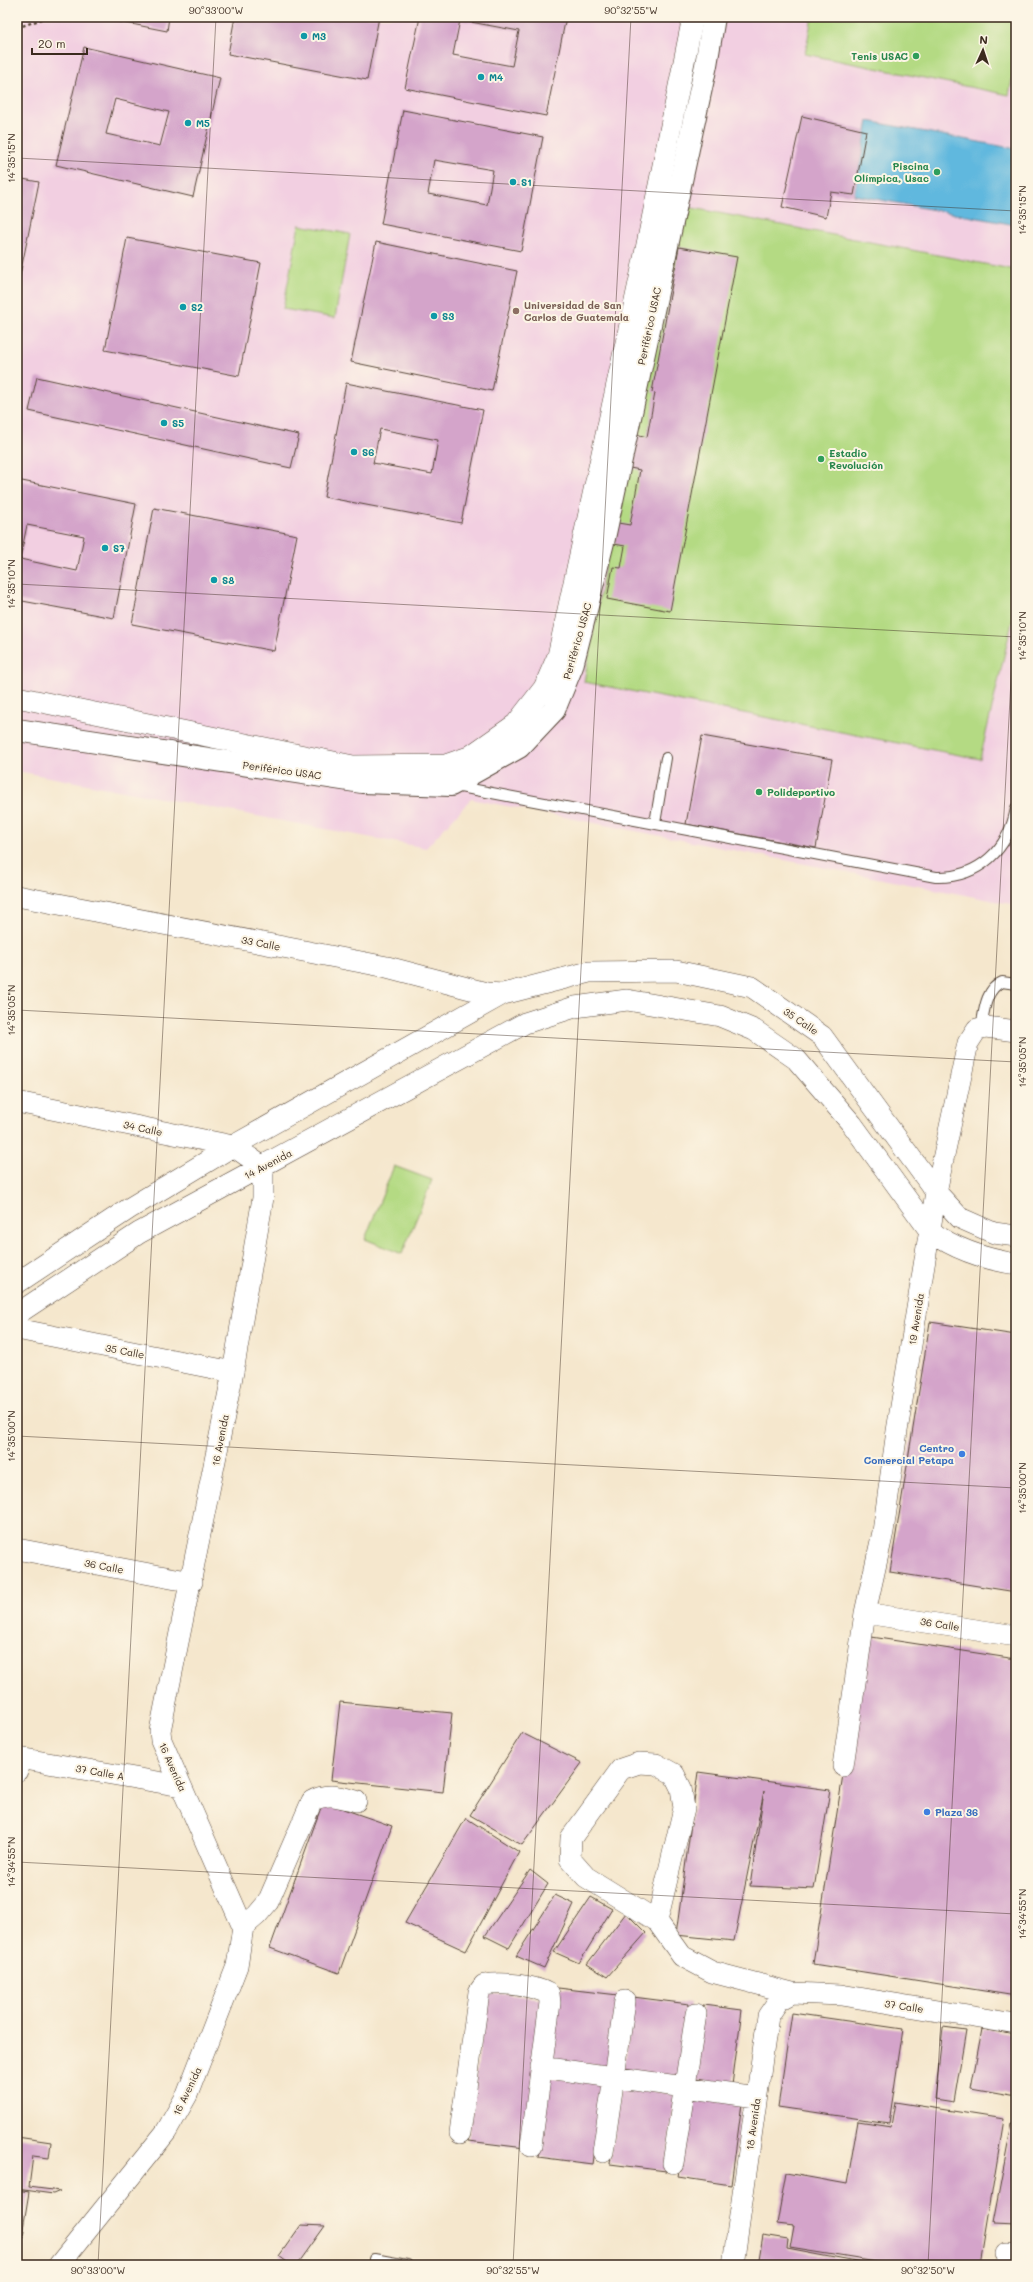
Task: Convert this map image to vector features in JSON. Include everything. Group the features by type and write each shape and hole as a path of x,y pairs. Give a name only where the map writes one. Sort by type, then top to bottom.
{"street":[{"name":"Periférico USAC","path":"17,697 353,766 446,765 474,754 516,724 544,688 558,656 642,269 693,17"},
{"name":"Periférico USAC","path":"17,730 362,782 451,785 519,747 554,710 572,666 606,531 706,65 714,17"},
{"name":"33 Calle","path":"17,896 387,967 486,993 503,994"},
{"name":"35 Calle","path":"503,994 589,972 676,970 752,987 822,1036 936,1192 960,1218 994,1232 1016,1236"},
{"path":"17,1283 130,1208 233,1146 503,994"},
{"name":"14 Avenida","path":"17,1314 139,1233 263,1167 525,1023 574,1007 627,1000 720,1016 754,1030 796,1059 852,1124 930,1231"},
{"path":"979,1028 986,1027 1016,1031"},
{"name":"19 Avenida","path":"843,1766 865,1613 883,1532 897,1430 936,1192 968,1043 979,1028"},
{"name":"34 Calle","path":"17,1102 233,1146 263,1167"},
{"name":"16 Avenida","path":"59,2265 166,2132 187,2095 237,1966 243,1926 161,1740 160,1730 192,1582 233,1372 263,1198 263,1167"},
{"path":"930,1231 946,1243 987,1260 1016,1264"},
{"name":"35 Calle","path":"17,1329 233,1372"},
{"name":"36 Calle","path":"17,1549 192,1582"},
{"name":"36 Calle","path":"865,1613 1016,1636"},
{"path":"639,1763 656,1764 674,1774 681,1788 684,1808 657,1921 586,1877 570,1859 571,1838 607,1786 621,1769 639,1763"},
{"name":"37 Calle A","path":"18,1764 181,1786"},
{"path":"243,1926 258,1915 268,1902 312,1801 320,1796 331,1795 356,1801"},
{"name":"37 Calle","path":"657,1921 682,1956 712,1972 792,1993 841,1995 1016,2024"},
{"path":"460,2133 479,1992 484,1985 493,1984 541,1990 549,1994 550,2003 531,2146"},
{"name":"18 Avenida","path":"733,2265 768,2016 779,2000 792,1993"},
{"path":"603,2152 625,2001"},
{"path":"673,2163 696,2014"},
{"path":"541,2067 756,2097"}],"lane":[{"path":"655,823 666,758"},
{"path":"451,785 936,877 958,875 982,864 995,854 1006,839 1016,808"},
{"path":"979,1028 993,988 1002,982 1016,984"},
{"path":"374,2259 408,2265"}],"path":[{"path":"17,28 47,17"}],"shaded area":[{"name":"Universidad de San Carlos de Guatemala","path":"17,17 1016,17 1016,905 471,799 426,848 17,771"}],"green space":[{"name":"Tenis USAC","path":"812,17 1016,17 1016,58 1009,95 805,54"},
{"name":"Estadio Revolución","path":"682,206 1016,270 1016,605 980,759 584,682 610,539"},
{"path":"299,225 350,234 335,318 283,309"},
{"path":"394,1166 432,1180 402,1254 365,1239"}],"water":[{"name":"Piscina Olímpica, Usac","path":"868,121 1016,149 1016,225 854,195"}],"building":[{"path":"96,17 169,17 167,31"},
{"name":"M3","path":"235,17 379,17 367,80 228,54"},
{"name":"M4","path":"420,17 566,17 546,116 405,88","holes":["460,20 519,31 512,66 453,55"]},
{"name":"M5","path":"84,47 220,78 193,197 56,165","holes":["115,99 169,112 160,146 106,134"]},
{"name":"S1","path":"403,110 543,137 521,251 381,224","holes":["434,160 493,170 487,205 428,194"]},
{"path":"802,116 866,131 854,195 831,192 826,217 782,207"},
{"path":"17,178 39,182 18,285 17,285"},
{"name":"S2","path":"127,238 261,263 239,376 105,350"},
{"name":"S3","path":"376,242 517,271 492,391 351,362"},
{"path":"679,247 737,257 670,611 607,599 613,567 621,568 625,546 614,544 618,523 630,525 640,470 630,468 636,434 647,437 655,393 652,392"},
{"name":"S5","path":"37,377 299,435 291,468 29,411"},
{"name":"S6","path":"346,383 483,410 461,523 324,497","holes":["380,429 438,440 432,474 373,463"]},
{"name":"S7","path":"17,480 136,504 114,618 17,600","holes":["27,525 84,536 77,571 20,559"]},
{"name":"S8","path":"154,508 297,535 274,651 132,624"},
{"name":"Polideportivo","path":"702,736 832,759 816,848 686,824"},
{"name":"Centro Comercial Petapa","path":"930,1322 1016,1335 1016,1592 890,1572"},
{"name":"Plaza 36","path":"865,1636 1016,1659 1016,1996 813,1964"},
{"path":"340,1702 452,1713 443,1792 331,1780"},
{"path":"522,1733 582,1763 522,1845 470,1815"},
{"path":"698,1772 830,1790 814,1889 750,1886 764,1791 734,1941 676,1935"},
{"path":"323,1802 392,1826 339,1973 270,1948"},
{"path":"466,1818 519,1852 466,1951 405,1923"},
{"path":"530,1870 548,1884 509,1948 485,1936"},
{"path":"555,1895 574,1904 544,1968 516,1956"},
{"path":"591,1897 612,1909 579,1963 554,1952"},
{"path":"626,1913 646,1933 607,1977 587,1964"},
{"path":"558,1988 618,1995 609,2067 549,2060"},
{"path":"487,1992 544,1999 525,2148 468,2141"},
{"path":"633,1997 689,2004 679,2078 623,2070"},
{"path":"703,2005 742,2010 732,2085 693,2080"},
{"path":"792,2013 903,2029 889,2123 778,2107"},
{"path":"943,2027 966,2030 954,2102 935,2099"},
{"path":"982,2029 1016,2035 1016,2096 971,2088"},
{"path":"548,2077 603,2084 592,2164 538,2157"},
{"path":"620,2087 675,2094 666,2171 610,2164"},
{"path":"689,2096 742,2103 731,2185 678,2177"},
{"path":"895,2102 1004,2119 980,2265 895,2265 790,2248 794,2226 777,2224 786,2173 847,2184 858,2121 891,2126"},
{"path":"1012,2123 1016,2124 1016,2224 993,2223"},
{"path":"17,2137 51,2142 49,2158 33,2156 29,2187 60,2191 53,2194 17,2189"},
{"path":"17,2190 29,2192 23,2229 17,2228"},
{"path":"301,2225 325,2226 297,2265 291,2265 279,2256"},
{"path":"17,2230 24,2231 18,2265 17,2265"},
{"path":"763,2235 788,2239 787,2249 872,2265 758,2265"}],"place":[{"name":"M3","path":"304,36"},
{"name":"Tenis USAC","path":"916,56"},
{"name":"M4","path":"481,77"},
{"name":"M5","path":"188,123"},
{"name":"Piscina Olímpica, Usac","path":"937,172"},
{"name":"S1","path":"513,182"},
{"name":"S2","path":"183,307"},
{"name":"Universidad de San Carlos de Guatemala","path":"516,311"},
{"name":"S3","path":"434,316"},
{"name":"S5","path":"164,423"},
{"name":"S6","path":"354,452"},
{"name":"Estadio Revolución","path":"821,459"},
{"name":"S7","path":"105,548"},
{"name":"S8","path":"214,580"},
{"name":"Polideportivo","path":"759,792"},
{"name":"Centro Comercial Petapa","path":"962,1454"},
{"name":"Plaza 36","path":"927,1812"}]}
